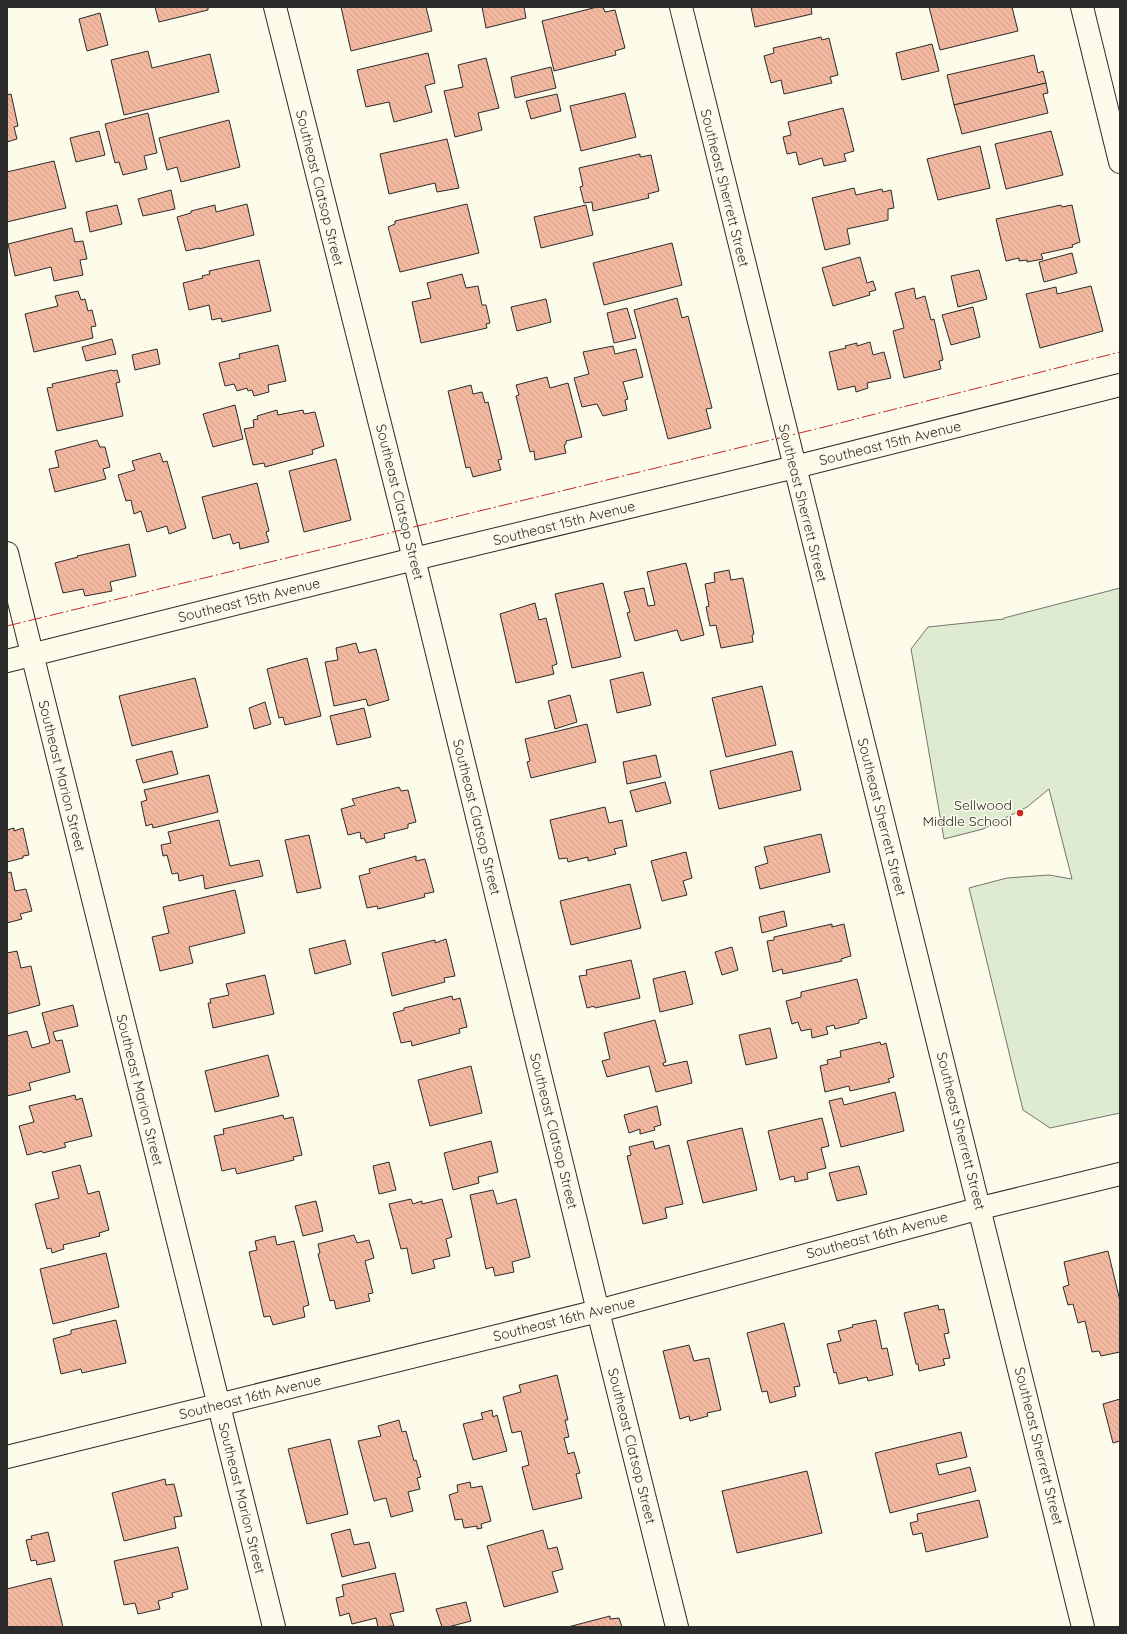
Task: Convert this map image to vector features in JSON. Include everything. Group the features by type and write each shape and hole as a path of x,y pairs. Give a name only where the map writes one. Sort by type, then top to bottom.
{"street":[{"name":"Southeast Clatsop Street","path":"275,7 414,559 677,1627"},
{"name":"Southeast Sherrett Street","path":"681,7 794,467 981,1208 1083,1627"},
{"path":"1082,7 1120,162"},
{"name":"Southeast 15th Avenue","path":"7,661 1120,385"},
{"name":"Southeast Marion Street","path":"7,553 274,1627"},
{"name":"Southeast 16th Avenue","path":"7,1457 598,1311 981,1208 1120,1174"}],"green space":[{"path":"1120,588 1120,1113 1050,1128 1023,1110 969,888 1007,878 1049,875 1072,879 1049,789 1027,807 983,829 944,839 911,649 928,627 1004,619"}],"building":[{"path":"155,7 208,7 208,10 159,22"},
{"path":"341,7 426,7 432,31 351,51"},
{"path":"482,7 524,7 526,18 486,28"},
{"path":"597,7 603,7 605,12 615,10 625,48 615,51 616,55 554,71 542,21"},
{"path":"751,7 811,7 812,14 755,27"},
{"path":"929,7 1012,7 1018,31 940,50"},
{"path":"100,13 108,45 87,51 79,19"},
{"path":"821,37 822,40 829,38 838,75 830,77 832,83 784,94 781,80 771,83 764,56 774,53 773,48"},
{"path":"932,44 939,71 902,80 896,53"},
{"path":"148,51 152,68 210,54 219,92 124,115 111,60"},
{"path":"428,53 435,83 425,86 432,112 394,122 389,102 366,107 357,70"},
{"path":"1034,55 1038,73 1043,71 1046,83 954,105 947,75"},
{"path":"486,58 499,108 478,113 482,130 455,137 444,91 463,87 458,65"},
{"path":"551,67 556,88 515,98 511,77"},
{"path":"1046,83 1048,93 1043,94 1048,113 962,134 954,105"},
{"path":"625,93 636,137 581,151 570,106"},
{"path":"11,94 18,126 14,127 17,139 7,142 7,95"},
{"path":"557,94 561,111 531,119 526,101"},
{"path":"843,108 854,151 844,154 846,161 824,166 822,158 799,165 796,152 787,154 783,137 791,135 788,122"},
{"path":"148,113 157,153 144,156 147,169 123,175 119,162 115,163 105,124"},
{"path":"229,120 240,167 181,182 177,167 167,170 159,138"},
{"path":"99,131 105,155 76,162 70,138"},
{"path":"1051,131 1063,175 1006,189 995,144"},
{"path":"447,139 459,188 437,192 435,183 389,194 380,154"},
{"path":"980,146 990,188 938,200 927,159"},
{"path":"640,154 640,157 651,155 659,191 648,194 649,198 593,211 592,202 584,203 580,187 583,186 579,168"},
{"path":"54,161 66,208 7,222 7,172"},
{"path":"854,188 856,195 882,189 883,192 891,190 894,208 888,209 888,220 847,229 850,244 825,250 812,198"},
{"path":"171,190 175,209 143,216 138,199"},
{"path":"247,204 254,235 186,251 177,217 191,213 191,211 215,205 216,212"},
{"path":"467,204 479,253 400,272 388,227 395,224 395,221"},
{"path":"117,205 122,224 90,232 86,212"},
{"path":"586,205 593,235 541,248 534,217"},
{"path":"1061,205 1062,207 1072,205 1080,242 1072,245 1073,247 1041,254 1043,259 1027,262 1027,260 1019,261 1019,258 1006,261 996,219"},
{"path":"72,228 75,242 83,241 87,259 80,260 83,275 54,281 51,267 15,276 8,244"},
{"path":"672,243 682,285 604,305 593,263"},
{"path":"1072,253 1077,273 1044,282 1039,262"},
{"path":"860,257 867,283 873,281 876,290 869,292 870,295 833,306 822,268"},
{"path":"259,260 271,311 222,322 221,318 212,320 209,305 189,310 183,283 203,278 202,276 210,274 209,271"},
{"path":"979,270 987,299 958,307 951,276"},
{"path":"462,274 466,288 478,286 482,305 486,305 490,323 486,324 487,328 421,343 412,302 431,298 427,283"},
{"path":"1091,286 1103,331 1040,348 1026,294 1056,287 1057,294"},
{"path":"914,288 916,299 925,296 931,320 934,319 943,360 939,361 941,369 904,378 893,331 904,328 895,293"},
{"path":"78,291 81,300 85,299 88,311 92,310 96,326 91,327 93,338 34,352 25,314 58,306 55,296"},
{"path":"677,298 682,318 688,316 712,408 706,409 711,428 668,439 634,310"},
{"path":"546,299 551,322 517,331 511,307"},
{"path":"973,307 980,337 951,345 942,315"},
{"path":"627,308 636,338 614,343 607,313"},
{"path":"112,339 116,354 86,361 82,347"},
{"path":"870,342 873,355 884,352 891,378 867,383 868,388 856,392 855,386 838,390 829,352 846,348 845,346 857,343 857,346"},
{"path":"278,345 286,381 268,385 269,392 254,396 252,390 248,391 247,388 237,391 234,384 225,386 219,363 240,358 239,354"},
{"path":"613,346 615,354 636,349 643,377 623,382 628,399 625,400 627,410 603,416 597,404 582,407 574,378 589,374 583,352"},
{"path":"157,349 160,364 135,370 132,355"},
{"path":"117,370 120,382 116,383 123,416 57,431 47,388 53,387 52,384"},
{"path":"547,377 550,388 568,383 582,437 566,441 566,444 564,445 566,453 535,460 534,451 530,452 516,396 519,395 516,385"},
{"path":"471,385 473,394 482,392 485,403 488,402 502,459 498,460 501,470 473,477 470,467 466,468 448,391"},
{"path":"235,405 243,439 213,447 203,414"},
{"path":"277,410 278,415 303,410 304,414 315,412 324,446 312,450 313,454 265,467 264,463 253,465 244,429 254,427 253,420 258,419 257,416"},
{"path":"97,440 100,447 105,447 110,467 103,469 106,479 55,492 49,469 59,467 55,451"},
{"path":"160,453 163,462 167,461 186,528 169,534 167,526 147,532 141,511 134,514 131,500 126,501 118,475 135,470 132,461"},
{"path":"336,459 351,520 304,532 289,471"},
{"path":"257,483 269,531 266,532 269,542 240,549 239,542 233,544 230,534 213,539 202,497"},
{"path":"129,544 136,576 110,582 112,591 85,596 83,589 63,593 55,563 78,557 77,556"},
{"path":"686,563 704,635 681,641 677,630 635,641 627,613 630,612 624,592 644,588 648,606 655,605 647,572"},
{"path":"729,570 731,580 743,578 754,634 752,635 753,642 721,648 716,625 710,626 706,607 709,606 705,584 715,582 714,573"},
{"path":"603,583 621,657 572,668 555,594"},
{"path":"535,603 539,620 546,618 557,664 552,666 554,674 516,683 500,614"},
{"path":"356,643 359,653 376,649 389,700 368,706 366,699 334,706 325,662 338,660 336,648"},
{"path":"307,658 321,716 285,725 283,717 279,718 267,669"},
{"path":"643,672 651,705 617,713 610,680"},
{"path":"195,678 208,727 132,746 119,696"},
{"path":"762,686 776,745 726,757 712,698"},
{"path":"570,695 577,722 555,729 548,701"},
{"path":"265,702 271,724 254,729 249,708"},
{"path":"364,708 371,737 337,745 330,716"},
{"path":"587,724 596,762 531,778 527,762 530,761 525,739"},
{"path":"172,751 178,774 143,783 136,760"},
{"path":"792,751 801,790 719,809 710,771"},
{"path":"656,755 661,777 627,784 623,762"},
{"path":"209,775 218,812 153,828 152,824 146,826 141,802 147,800 144,790"},
{"path":"665,782 671,803 636,812 630,791"},
{"path":"399,787 401,791 408,790 416,822 408,824 408,828 384,834 385,838 366,843 364,838 361,839 360,832 348,835 341,809 355,805 352,799"},
{"path":"605,807 609,823 622,820 627,846 614,849 616,854 588,861 588,857 568,862 567,858 559,859 550,820"},
{"path":"219,820 230,866 259,860 263,876 205,889 203,875 179,881 178,873 172,874 167,855 163,856 161,845 171,843 168,832"},
{"path":"14,828 14,831 23,828 29,855 7,862 7,830"},
{"path":"821,834 830,872 760,889 755,867 768,863 764,847"},
{"path":"309,835 321,888 297,893 285,840"},
{"path":"686,852 692,878 683,881 687,895 662,901 651,861"},
{"path":"416,856 416,861 425,859 434,892 424,894 425,897 378,909 377,906 367,908 359,876 370,873 369,869"},
{"path":"11,872 15,891 26,889 32,911 20,914 22,919 7,923 7,873"},
{"path":"630,884 641,928 571,945 560,901"},
{"path":"235,890 245,933 189,947 193,963 160,971 152,937 169,933 163,907"},
{"path":"784,911 787,926 762,933 759,917"},
{"path":"832,924 832,927 844,924 851,956 841,959 842,961 783,974 782,969 773,972 767,941 774,940 774,937"},
{"path":"446,939 455,976 444,978 445,982 392,996 382,953 435,940 435,943"},
{"path":"345,940 351,964 315,974 309,949"},
{"path":"732,947 738,970 722,975 715,952"},
{"path":"17,951 21,968 31,966 40,1005 7,1014 7,953"},
{"path":"631,960 640,998 595,1008 594,1006 587,1008 579,976 587,975 586,970"},
{"path":"685,971 693,1004 660,1012 653,979"},
{"path":"265,975 274,1014 213,1028 208,1003 211,1003 210,999 229,995 226,984"},
{"path":"857,979 867,1018 859,1020 859,1023 835,1029 834,1025 826,1027 828,1034 812,1038 811,1029 801,1031 798,1022 792,1024 786,1001 801,997 801,992"},
{"path":"452,996 453,1000 460,998 467,1027 459,1029 460,1033 412,1046 411,1041 401,1043 393,1013 404,1010 404,1008"},
{"path":"73,1005 78,1026 53,1032 56,1041 62,1040 70,1072 29,1083 31,1090 7,1096 7,1036 27,1031 32,1048 50,1043 42,1013"},
{"path":"655,1020 666,1062 663,1063 664,1066 687,1061 692,1083 656,1092 649,1066 607,1077 602,1061 610,1059 604,1033"},
{"path":"770,1028 777,1058 746,1065 739,1035"},
{"path":"880,1042 881,1045 886,1043 894,1077 888,1079 890,1082 850,1091 849,1086 825,1092 820,1066 828,1064 827,1060 841,1057 840,1051"},
{"path":"268,1055 279,1096 215,1112 205,1071"},
{"path":"471,1066 482,1113 430,1126 418,1080"},
{"path":"895,1092 904,1131 841,1147 829,1101 842,1098 844,1105"},
{"path":"75,1095 76,1100 82,1098 92,1136 64,1143 66,1147 43,1153 42,1151 27,1155 19,1126 34,1122 29,1106"},
{"path":"657,1106 661,1125 654,1127 655,1130 640,1134 640,1129 629,1133 624,1115"},
{"path":"283,1115 284,1119 293,1117 302,1155 293,1157 294,1160 237,1174 235,1168 222,1171 214,1136 224,1134 223,1129"},
{"path":"822,1118 829,1146 821,1148 826,1168 807,1173 808,1179 795,1182 794,1176 780,1180 768,1131"},
{"path":"742,1128 757,1190 703,1203 687,1141"},
{"path":"491,1141 498,1172 478,1177 479,1183 453,1190 444,1153"},
{"path":"653,1141 655,1149 669,1145 683,1204 665,1208 667,1218 643,1224 627,1156 631,1155 629,1147"},
{"path":"389,1162 396,1190 379,1194 373,1166"},
{"path":"80,1165 88,1194 99,1191 109,1230 99,1233 100,1236 63,1245 64,1249 52,1253 51,1248 47,1249 35,1204 59,1198 52,1172"},
{"path":"859,1166 867,1194 837,1201 829,1173"},
{"path":"493,1190 497,1204 516,1199 530,1257 512,1262 514,1272 495,1276 493,1267 486,1269 470,1195"},
{"path":"411,1199 413,1204 422,1201 422,1204 442,1199 452,1237 446,1239 450,1256 433,1260 435,1268 412,1274 407,1248 401,1249 389,1204"},
{"path":"316,1201 323,1231 303,1236 295,1206"},
{"path":"354,1235 357,1243 369,1240 374,1258 365,1261 373,1293 368,1294 370,1301 336,1309 334,1300 330,1301 318,1254 320,1253 318,1244"},
{"path":"275,1236 277,1245 294,1241 309,1305 303,1307 305,1317 273,1325 270,1316 264,1317 249,1252 257,1250 255,1241"},
{"path":"1108,1251 1120,1301 1120,1352 1101,1356 1099,1351 1092,1352 1085,1321 1078,1323 1073,1304 1068,1305 1063,1287 1069,1285 1064,1262"},
{"path":"106,1253 119,1307 53,1324 40,1269"},
{"path":"938,1305 939,1310 944,1309 949,1333 944,1334 950,1358 943,1359 945,1365 919,1371 904,1313"},
{"path":"116,1320 126,1363 82,1373 81,1369 61,1374 53,1339 71,1334 71,1330"},
{"path":"876,1320 882,1349 887,1348 893,1375 868,1381 867,1377 839,1384 836,1372 834,1373 827,1344 841,1341 838,1331 853,1327 852,1325"},
{"path":"784,1323 800,1386 794,1387 796,1396 770,1403 767,1391 762,1392 747,1333"},
{"path":"689,1345 694,1361 709,1358 721,1410 707,1413 708,1416 690,1421 689,1416 680,1419 663,1351"},
{"path":"557,1375 568,1420 565,1420 569,1437 564,1438 568,1454 574,1452 580,1473 576,1474 582,1498 533,1510 522,1467 529,1465 521,1431 512,1433 503,1397 521,1392 519,1385"},
{"path":"1120,1399 1120,1441 1113,1443 1103,1404"},
{"path":"492,1410 493,1417 497,1415 507,1451 473,1460 463,1424 483,1419 481,1413"},
{"path":"399,1420 402,1432 406,1431 414,1461 416,1460 421,1477 417,1478 420,1489 408,1492 413,1511 391,1517 386,1498 374,1501 358,1441 381,1436 378,1426"},
{"path":"961,1432 967,1457 936,1464 939,1475 970,1467 976,1491 890,1513 875,1453"},
{"path":"330,1439 348,1514 307,1524 288,1449"},
{"path":"807,1471 822,1533 737,1553 722,1491"},
{"path":"165,1479 166,1485 174,1484 182,1516 174,1517 176,1528 124,1541 112,1493"},
{"path":"470,1482 471,1488 482,1486 491,1521 481,1524 482,1528 477,1529 477,1526 464,1528 462,1519 455,1520 449,1495 458,1492 457,1485"},
{"path":"979,1500 988,1537 926,1552 922,1533 913,1535 910,1523 918,1521 917,1514"},
{"path":"350,1529 354,1545 369,1542 376,1568 342,1577 331,1534"},
{"path":"543,1530 548,1549 557,1547 563,1569 552,1572 558,1592 504,1607 487,1546"},
{"path":"48,1532 55,1561 37,1565 36,1560 31,1561 26,1540 32,1539 31,1536"},
{"path":"178,1547 188,1589 172,1593 173,1597 158,1601 160,1609 138,1614 135,1603 124,1605 114,1561"},
{"path":"395,1573 404,1611 390,1614 394,1626 378,1627 376,1618 352,1624 349,1613 340,1616 336,1598 344,1596 342,1585"},
{"path":"51,1578 63,1627 7,1627 7,1589"},
{"path":"466,1602 471,1621 448,1627 442,1627 436,1609"},
{"path":"610,1616 610,1619 619,1618 622,1627 568,1627"}],"power":[{"path":"7,626 816,429 1120,352"}],"place":[{"name":"Sellwood Middle School","path":"1020,813"}]}
